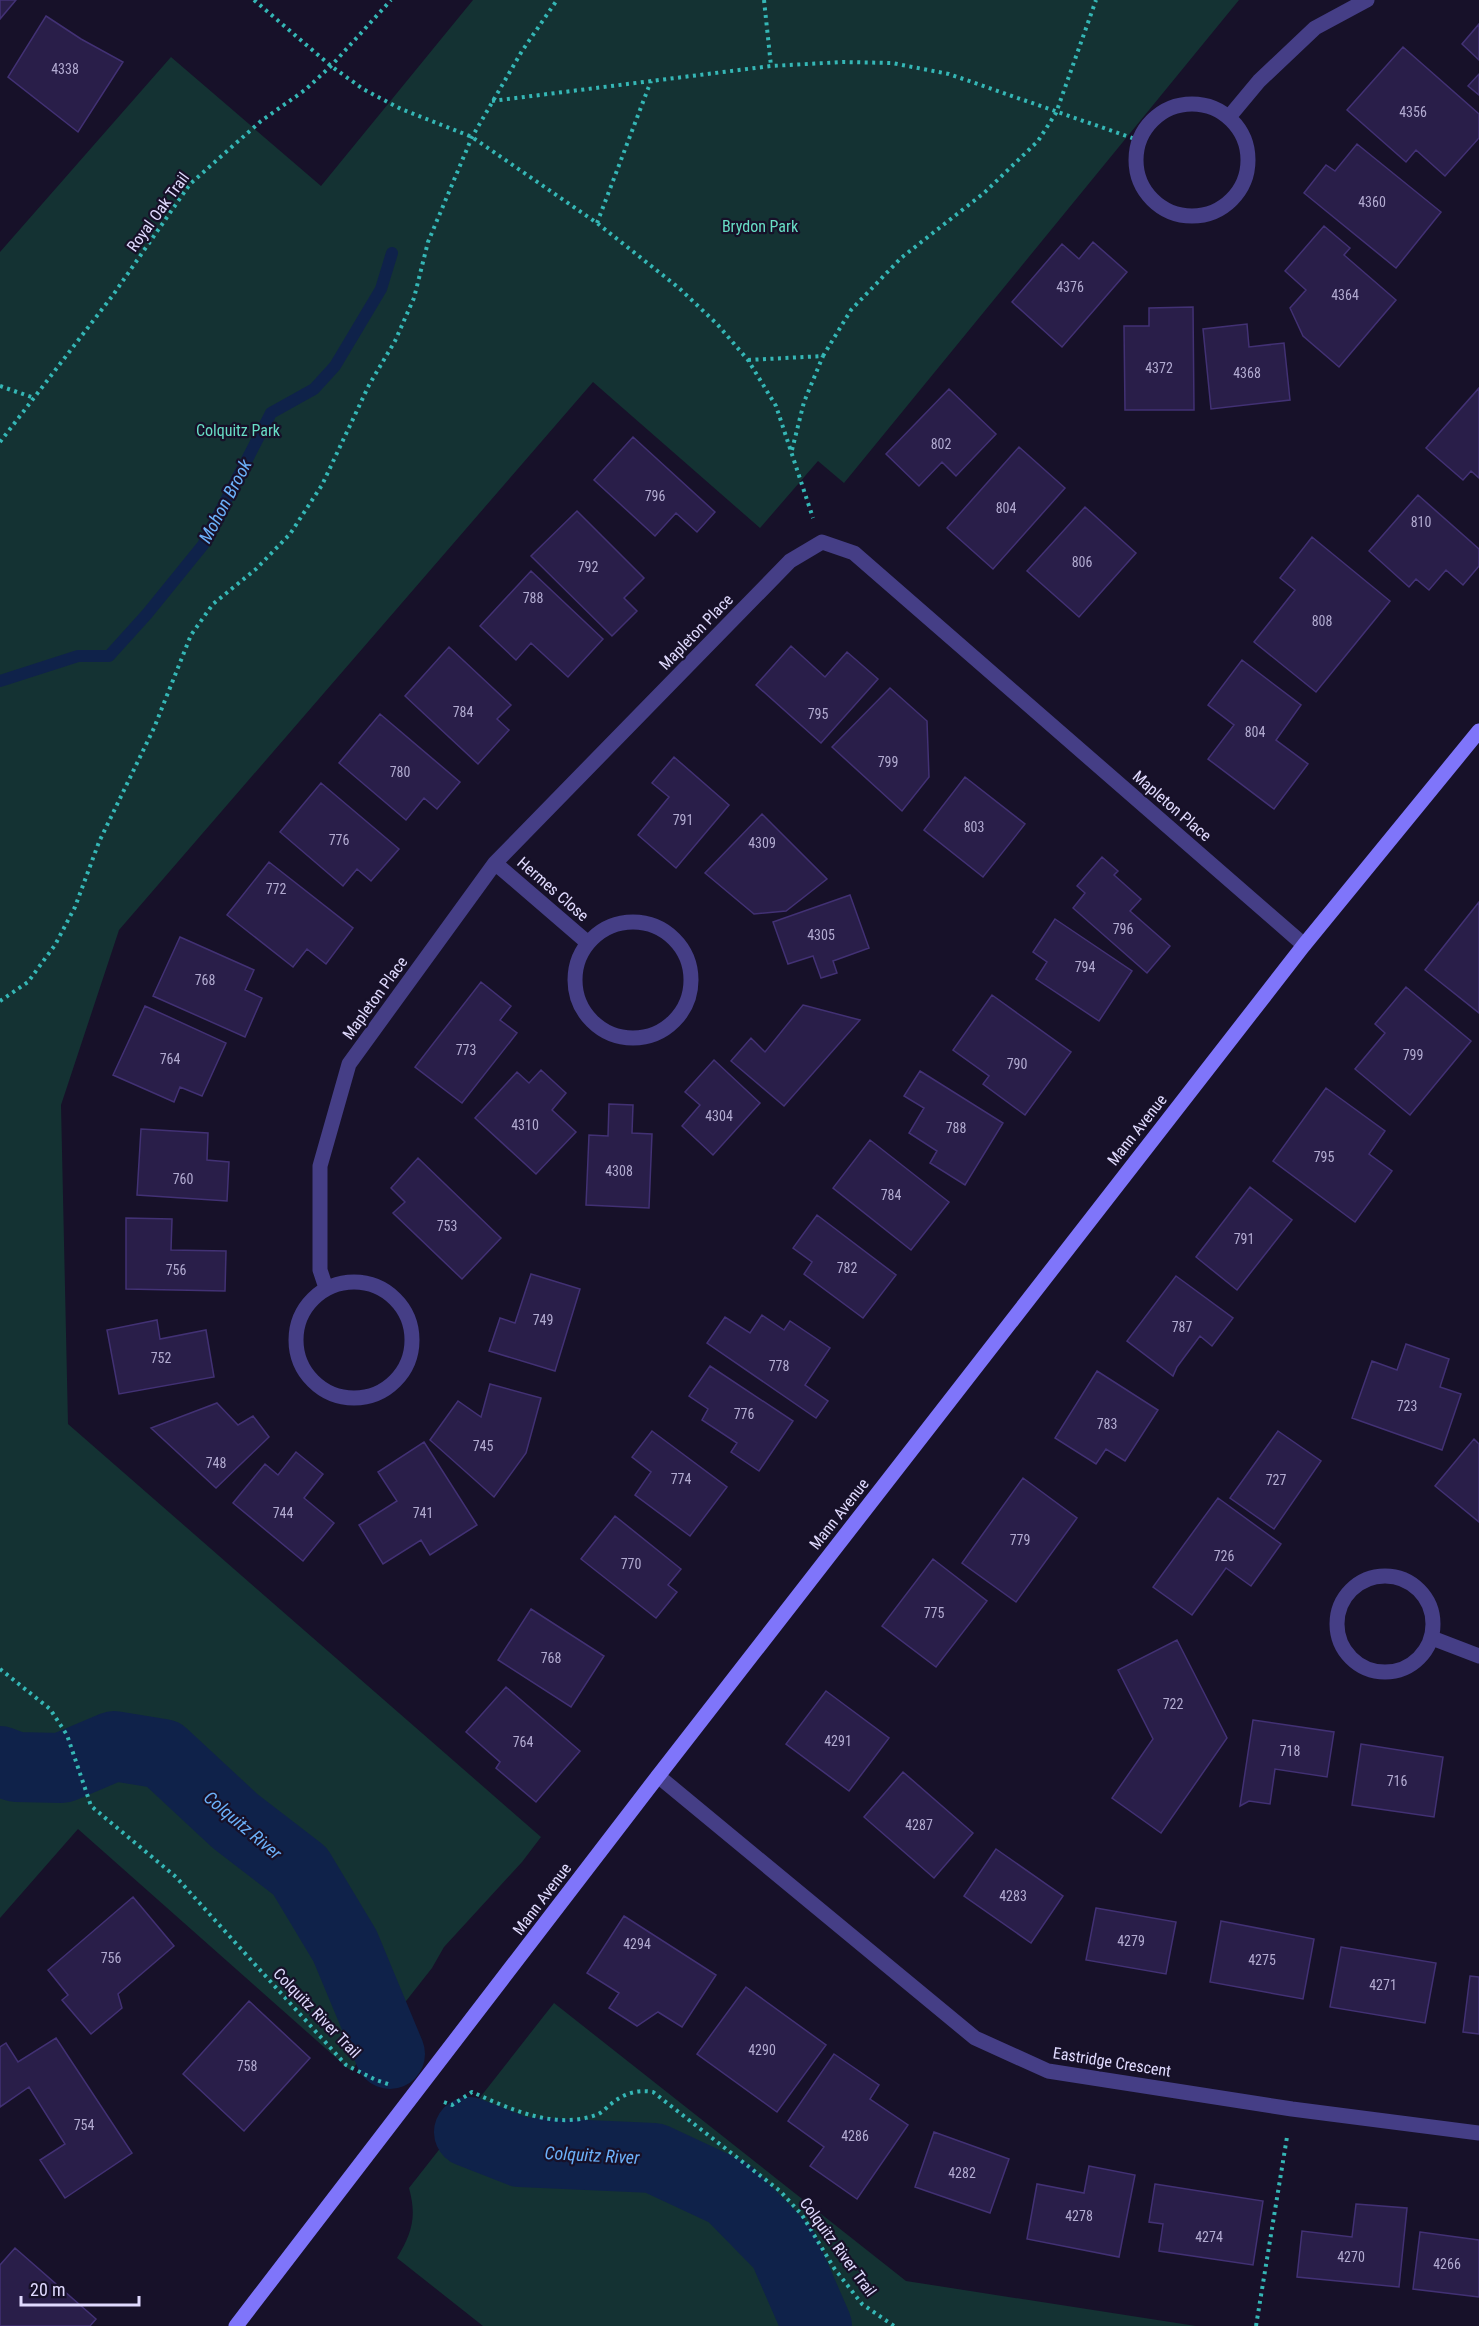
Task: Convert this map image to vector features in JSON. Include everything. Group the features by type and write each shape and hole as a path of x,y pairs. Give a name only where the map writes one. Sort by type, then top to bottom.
{"main road":[{"name":"Mann Avenue","path":"236,2326 658,1776 1304,945 1479,731"}],"street":[{"path":"1229,117 1259,81 1315,28 1367,0"},
{"path":"1189,103 1210,106 1229,117 1242,133 1248,152 1247,173 1239,192 1225,206 1206,215 1185,216 1166,211 1149,198 1139,180 1135,160 1138,140 1150,121 1167,108 1189,103"},
{"name":"Mapleton Place","path":"326,1288 320,1270 320,1166 349,1064 495,863 790,561 822,542 854,553 1304,945"},
{"name":"Hermes Close","path":"495,863 588,943"},
{"name":"Hermes Close","path":"624,922 646,923 666,932 681,947 690,967 691,988 684,1009 671,1026 651,1036 630,1039 609,1034 592,1022 579,1004 574,983 577,962 588,943 604,929 624,922"},
{"path":"346,1282 366,1283 385,1291 399,1304 409,1322 412,1342 407,1362 397,1379 381,1391 361,1398 341,1397 323,1389 308,1376 298,1358 296,1338 300,1318 310,1301 326,1288 346,1282"},
{"path":"1374,1576 1400,1577 1422,1590 1433,1613 1432,1638 1419,1660 1396,1672 1371,1671 1350,1658 1341,1642 1338,1635 1338,1609 1352,1588 1374,1576"},
{"path":"1432,1638 1479,1656"},
{"name":"Eastridge Crescent","path":"658,1776 975,2038 1048,2071 1292,2109 1479,2133"}],"path":[{"path":"254,0 331,66 363,89 391,104 472,137 597,223 679,288 717,324 748,360 776,406 822,542"},
{"name":"Royal Oak Trail","path":"0,442 113,296 190,184 261,121 305,90 331,66 391,0"},
{"path":"0,1001 28,982 60,936 75,908 99,842 154,728 191,635 213,604 256,569 290,534 322,485 369,385 395,341 414,298 428,242 472,137 522,51 557,0"},
{"path":"764,0 771,66"},
{"path":"792,451 804,402 823,356 851,310 901,258 984,193 1038,141 1056,113 1096,0"},
{"path":"492,101 771,66 843,62 892,63 949,74 1138,140"},
{"path":"597,223 651,81"},
{"path":"748,360 823,356"},
{"path":"0,386 34,398"},
{"name":"Colquitz River Trail","path":"0,1669 50,1709 67,1735 91,1806 176,1877 346,2065 376,2080 452,2104 472,2092 510,2109 543,2118 573,2120 598,2115 617,2099 640,2089 653,2092 780,2191 802,2215 834,2268 862,2304 894,2326"},
{"path":"1256,2326 1292,2109"}],"green space":[{"name":"Colquitz Park","path":"473,0 1239,0 844,483 818,461 760,528 593,382 119,930 61,1105 68,1424 541,1837 522,1862 444,1947 432,1968 351,2071 78,1829 0,1918 0,252 171,57 321,186"},
{"path":"554,2003 906,2281 1196,2326 483,2326 397,2258 412,2224 413,2208 409,2188"}],"building":[{"path":"0,0 16,0 0,19"},
{"path":"46,16 123,62 78,132 8,77"},
{"path":"1479,24 1479,60 1462,44"},
{"path":"1403,47 1479,114 1479,138 1445,176 1416,150 1406,162 1347,110"},
{"path":"1479,74 1479,95 1468,86"},
{"path":"1357,144 1441,212 1396,268 1304,193 1326,165 1335,171"},
{"path":"1324,226 1350,248 1344,255 1396,300 1339,367 1303,336 1290,308 1306,290 1285,271"},
{"path":"1093,242 1127,272 1062,347 1012,302 1062,244 1079,259"},
{"path":"1193,307 1194,410 1125,410 1124,326 1149,326 1149,308"},
{"path":"1247,324 1249,347 1284,343 1290,400 1211,409 1203,329"},
{"path":"1479,388 1479,478 1471,471 1463,480 1426,448"},
{"path":"949,389 996,434 956,476 942,462 919,486 886,454"},
{"path":"633,437 715,512 697,532 676,513 655,536 594,480"},
{"path":"1019,447 1065,488 993,569 947,528"},
{"path":"1418,495 1479,549 1479,566 1463,585 1446,570 1429,590 1416,579 1409,587 1369,551"},
{"path":"1085,507 1136,553 1079,617 1027,571"},
{"path":"577,511 644,578 624,598 637,611 612,636 531,556"},
{"path":"1312,537 1390,601 1316,692 1254,642 1295,590 1280,578"},
{"path":"531,571 603,639 568,677 531,643 516,660 480,626"},
{"path":"791,646 825,677 847,652 878,679 821,743 756,685"},
{"path":"449,647 511,705 497,719 509,730 478,764 405,696"},
{"path":"1242,660 1301,705 1276,740 1308,764 1274,809 1208,759 1234,725 1208,705"},
{"path":"890,688 927,721 929,777 902,811 832,747"},
{"path":"380,714 460,782 437,809 424,798 406,820 339,763"},
{"path":"674,757 729,805 676,868 638,835 669,797 652,783"},
{"path":"965,777 1025,824 983,877 924,830"},
{"path":"321,783 399,849 371,881 357,869 343,886 280,832"},
{"path":"762,814 827,879 786,911 754,914 705,873"},
{"path":"1102,857 1118,871 1114,875 1141,899 1130,911 1170,946 1147,973 1073,908 1085,893 1077,886"},
{"path":"269,862 353,928 326,964 307,949 293,967 227,915"},
{"path":"850,895 869,948 833,961 837,973 821,978 813,956 788,964 773,922"},
{"path":"1479,902 1479,1013 1425,970"},
{"path":"1055,919 1132,971 1099,1021 1036,979 1047,962 1033,952"},
{"path":"180,937 254,970 245,990 262,998 245,1037 153,996"},
{"path":"481,982 511,1006 500,1020 517,1033 462,1103 415,1067"},
{"path":"1406,987 1471,1041 1410,1115 1355,1069 1385,1033 1375,1024"},
{"path":"992,995 1071,1052 1025,1115 983,1084 989,1076 953,1050"},
{"path":"803,1005 860,1020 784,1106 731,1061 751,1038 765,1052"},
{"path":"145,1006 226,1043 202,1096 180,1087 174,1102 113,1075"},
{"path":"714,1060 760,1103 713,1155 682,1126 700,1105 685,1092"},
{"path":"541,1070 566,1093 552,1110 576,1132 536,1174 475,1118 517,1072 529,1083"},
{"path":"920,1071 1003,1123 965,1185 930,1163 937,1151 909,1133 924,1108 904,1096"},
{"path":"1326,1088 1385,1131 1369,1154 1392,1171 1355,1222 1273,1161"},
{"path":"609,1104 633,1105 632,1133 652,1134 649,1208 586,1205 589,1135 608,1136"},
{"path":"141,1129 208,1133 207,1160 229,1162 227,1201 137,1195"},
{"path":"870,1140 949,1202 911,1250 833,1188"},
{"path":"418,1158 501,1238 462,1279 393,1213 405,1202 391,1188"},
{"path":"1250,1187 1292,1220 1237,1290 1196,1257"},
{"path":"817,1215 896,1275 863,1318 804,1274 812,1262 793,1248"},
{"path":"126,1218 172,1219 171,1250 226,1251 225,1291 126,1289"},
{"path":"531,1274 580,1289 555,1371 489,1351 500,1318 515,1323"},
{"path":"1176,1276 1233,1318 1212,1346 1200,1336 1173,1376 1127,1341"},
{"path":"762,1315 784,1330 790,1321 830,1348 805,1385 828,1401 816,1418 707,1343 725,1317 750,1333"},
{"path":"157,1320 160,1339 206,1330 214,1377 119,1394 107,1330"},
{"path":"1406,1344 1449,1359 1440,1387 1461,1394 1442,1450 1352,1418 1372,1361 1397,1370"},
{"path":"710,1366 793,1421 759,1471 731,1452 737,1443 702,1420 708,1409 689,1396"},
{"path":"1097,1371 1158,1410 1125,1461 1106,1449 1096,1464 1055,1438"},
{"path":"490,1384 541,1398 526,1453 494,1497 430,1440 458,1401 481,1417"},
{"path":"217,1403 238,1425 253,1416 269,1437 216,1488 151,1428"},
{"path":"652,1431 727,1487 690,1536 635,1495 651,1472 632,1457"},
{"path":"1278,1431 1321,1461 1274,1529 1230,1498"},
{"path":"1474,1439 1479,1444 1479,1522 1435,1486"},
{"path":"424,1442 477,1525 430,1555 421,1540 383,1564 359,1525 397,1501 378,1472"},
{"path":"296,1452 323,1474 304,1498 334,1523 303,1561 233,1503 265,1464 278,1475"},
{"path":"1023,1478 1077,1518 1016,1602 962,1563"},
{"path":"1218,1498 1281,1544 1251,1586 1226,1568 1192,1615 1153,1587"},
{"path":"615,1516 681,1569 668,1585 677,1592 656,1618 581,1559"},
{"path":"933,1559 987,1601 936,1667 882,1626"},
{"path":"531,1609 604,1656 571,1707 498,1660"},
{"path":"1177,1640 1227,1738 1161,1833 1112,1798 1153,1739 1118,1670"},
{"path":"506,1687 580,1751 536,1802 496,1768 500,1762 466,1732"},
{"path":"826,1691 889,1738 849,1791 786,1744"},
{"path":"1253,1720 1334,1732 1327,1777 1275,1769 1270,1804 1249,1801 1240,1806"},
{"path":"1361,1744 1443,1757 1434,1817 1352,1805"},
{"path":"903,1772 973,1833 934,1878 864,1817"},
{"path":"996,1849 1063,1896 1031,1943 964,1896"},
{"path":"133,1897 174,1946 118,1994 122,2008 91,2034 62,2000 68,1995 48,1970"},
{"path":"1096,1908 1176,1922 1166,1974 1086,1960"},
{"path":"624,1916 716,1975 682,2027 658,2012 637,2026 609,2008 619,1993 587,1973"},
{"path":"1221,1921 1314,1939 1303,1999 1210,1982"},
{"path":"1341,1947 1436,1963 1425,2023 1330,2007"},
{"path":"1470,1976 1479,1977 1479,2034 1463,2032"},
{"path":"746,1987 826,2045 777,2112 697,2054"},
{"path":"249,2001 310,2058 244,2131 183,2074"},
{"path":"56,2038 132,2153 65,2198 40,2160 65,2144 29,2087 0,2107 0,2047 6,2043 18,2062"},
{"path":"834,2054 879,2085 870,2099 908,2125 857,2199 810,2166 824,2147 788,2121"},
{"path":"934,2132 1009,2159 990,2213 915,2187"},
{"path":"1089,2166 1135,2175 1119,2257 1027,2239 1037,2184 1084,2193"},
{"path":"1155,2184 1263,2201 1253,2265 1159,2251 1163,2224 1149,2222"},
{"path":"1356,2204 1407,2208 1399,2287 1297,2277 1302,2231 1352,2237"},
{"path":"1420,2232 1479,2240 1479,2297 1413,2289"},
{"path":"15,2248 96,2319 90,2326 0,2326 0,2265"}],"waterway":[{"name":"Mohon Brook","path":"0,681 78,656 109,656 147,614 203,545 271,413 314,389 335,366 381,289 392,253"},
{"name":"Colquitz River","path":"0,1761 16,1767 62,1768 114,1746 163,1754 235,1821 300,1871 345,1946 390,2054"},
{"name":"Colquitz River","path":"469,2132 520,2152 654,2158 729,2193 783,2248 817,2326"}],"park label":[{"name":"Brydon Park","path":"760,226"}]}
